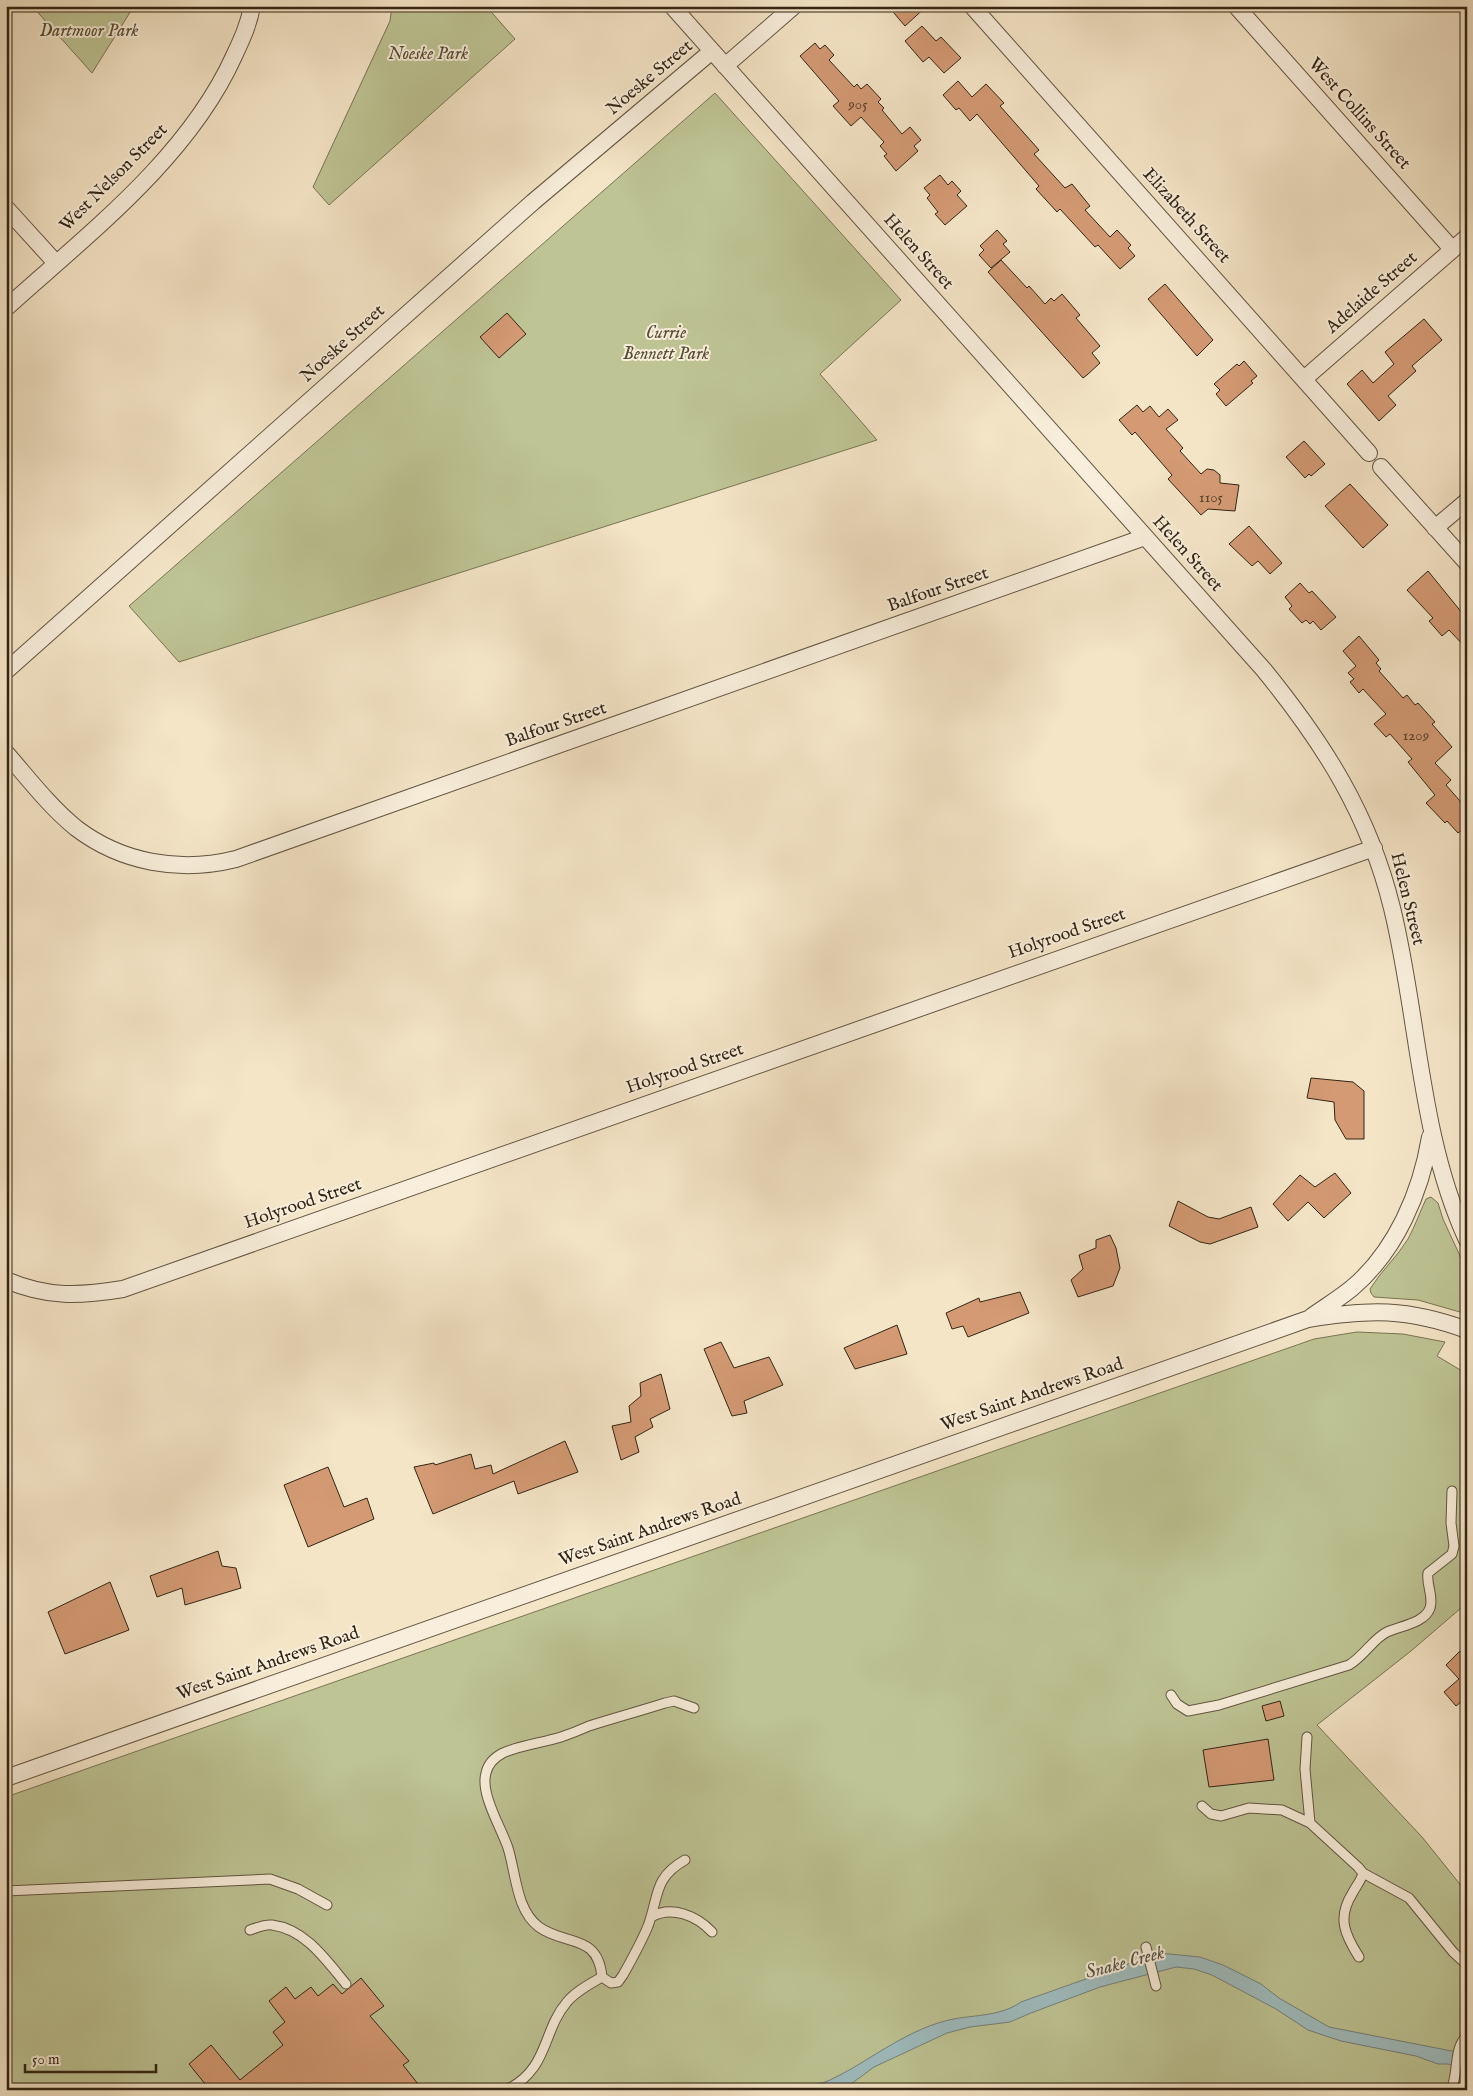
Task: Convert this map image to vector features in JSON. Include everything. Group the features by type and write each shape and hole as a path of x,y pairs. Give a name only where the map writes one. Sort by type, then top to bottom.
{"street":[{"name":"West Nelson Street","path":"6,308 149,177 180,142 204,109 227,71 250,22 252,6"},
{"name":"Helen Street","path":"672,6 1264,670 1323,747 1352,798 1374,848 1392,908 1431,1129 1446,1189 1467,1240"},
{"path":"725,66 794,6"},
{"name":"Elizabeth Street","path":"972,6 1369,453"},
{"name":"West Collins Street","path":"1236,6 1452,249"},
{"name":"Noeske Street","path":"6,671 533,202 712,51"},
{"path":"6,208 56,263"},
{"name":"Adelaide Street","path":"1304,379 1467,237"},
{"path":"1381,467 1467,563"},
{"path":"1435,528 1467,501"},
{"name":"Balfour Street","path":"6,753 56,809 97,842 113,850 149,862 183,866 217,864 254,853 1145,537"},
{"name":"Holyrood Street","path":"6,1280 25,1288 67,1295 123,1289 1374,848"},
{"name":"West Saint Andrews Road","path":"1308,1319 1353,1287 1388,1246 1402,1224 1418,1188 1426,1164 1431,1129"},
{"name":"West Saint Andrews Road","path":"6,1778 1308,1319 1346,1313 1384,1311 1441,1320 1467,1330"}],"lane":[{"path":"1171,1695 1177,1704 1188,1711 1219,1705 1349,1665 1359,1659 1384,1633 1420,1619 1427,1613 1432,1598 1427,1581 1428,1573 1452,1554 1454,1546 1451,1523 1452,1491"},
{"path":"685,1860 668,1872 659,1886 654,1900 652,1917 642,1939 618,1982 611,1983 602,1977 598,1959 591,1950 581,1943 540,1928 530,1918 522,1901 507,1845 486,1793 486,1772 496,1757 605,1721 674,1701 686,1703 694,1708"},
{"path":"1307,1737 1305,1769 1310,1823"},
{"path":"1202,1806 1211,1814 1221,1816 1249,1808 1282,1810 1310,1823 1363,1872 1408,1898 1453,1952 1467,1965"},
{"path":"1359,1957 1344,1928 1344,1913 1350,1895 1362,1878 1363,1872"},
{"path":"6,1892 270,1879 298,1889 327,1905"},
{"path":"652,1917 658,1913 668,1911 681,1913 696,1918 712,1932"},
{"path":"250,1930 270,1924 289,1929 303,1936 346,1984"},
{"path":"1147,1951 1156,1986"},
{"path":"506,2090 530,2073 540,2058 558,2016 567,2002 581,1990 602,1977"},
{"path":"1452,2090 1461,2041 1467,2036"}],"green space":[{"name":"Dartmoor Park","path":"32,6 134,6 92,73"},
{"name":"Noeske Park","path":"392,6 486,6 515,39 329,205 313,187 390,21"},
{"name":"Currie Bennett Park","path":"715,93 901,300 820,374 877,440 179,662 129,606"},
{"path":"1431,1197 1438,1203 1443,1219 1467,1271 1467,1314 1418,1300 1374,1297 1371,1293 1370,1289 1374,1282 1408,1239 1426,1199"},
{"path":"1357,1332 1403,1334 1445,1342 1437,1356 1467,1374 1467,1596 1461,1608 1411,1651 1317,1725 1422,1837 1467,1893 1467,2090 6,2090 6,1797 1314,1339"}],"water":[{"path":"1159,1953 1200,1957 1223,1965 1261,1984 1279,1998 1329,2027 1467,2054 1467,2069 1448,2064 1438,2064 1416,2056 1341,2041 1308,2030 1276,2009 1212,1975 1194,1969 1176,1967 1100,1987 1010,2022 970,2027 947,2033 874,2067 851,2084 836,2090 771,2090 785,2086 823,2083 915,2032 930,2026 945,2021 1003,2011 1021,2002"}],"building":[{"path":"888,6 927,6 905,26"},
{"path":"922,26 936,41 941,37 961,58 944,73 929,57 923,62 905,41"},
{"path":"815,43 820,49 825,45 834,55 829,60 854,87 857,84 861,89 867,84 881,99 878,102 884,108 882,110 902,134 910,127 921,140 914,146 918,151 896,171 884,156 887,154 880,146 884,142 861,117 851,126 833,106 839,101 800,56"},
{"path":"958,81 972,97 986,84 1004,103 1000,106 1039,150 1034,154 1065,188 1072,184 1090,206 1085,210 1110,237 1117,230 1131,245 1128,248 1135,256 1120,269 1098,245 1095,247 1060,209 1057,212 1036,189 1039,186 977,114 970,121 959,108 956,110 943,95"},
{"path":"940,175 948,185 952,181 961,191 957,195 967,206 945,225 935,214 938,212 927,198 930,195 924,188"},
{"path":"997,230 1007,241 1003,244 1010,252 991,268 979,255 984,250 980,246"},
{"path":"1001,260 1045,304 1051,298 1054,301 1062,294 1080,315 1076,318 1100,346 1092,353 1100,363 1083,378 988,272"},
{"path":"1165,284 1213,340 1197,356 1148,299"},
{"path":"507,313 526,334 499,358 480,337"},
{"path":"1424,319 1442,340 1412,366 1416,371 1388,396 1396,405 1379,421 1347,384 1362,370 1373,383 1394,364 1385,352"},
{"path":"1244,361 1257,376 1251,381 1253,383 1226,406 1216,394 1220,390 1214,384 1237,364 1239,366"},
{"path":"1137,405 1143,412 1150,406 1159,417 1168,409 1178,420 1166,429 1183,448 1180,451 1201,474 1207,469 1214,470 1220,475 1220,483 1239,485 1235,511 1208,509 1201,515 1168,479 1172,475 1135,432 1132,435 1119,420"},
{"path":"1304,441 1325,464 1311,476 1309,474 1305,478 1286,457"},
{"path":"1350,484 1388,525 1363,548 1325,506"},
{"path":"1249,526 1282,563 1270,574 1258,561 1252,566 1229,544"},
{"path":"1428,571 1467,619 1467,649 1449,630 1442,636 1429,621 1433,618 1407,590"},
{"path":"1300,583 1309,593 1312,591 1336,617 1321,630 1313,621 1310,624 1306,620 1302,623 1289,609 1292,606 1285,597"},
{"path":"1359,636 1379,660 1376,663 1381,669 1379,671 1403,698 1407,695 1415,705 1418,703 1435,722 1432,724 1452,747 1435,763 1451,780 1446,785 1467,809 1467,826 1458,833 1447,821 1445,823 1426,803 1435,795 1408,762 1412,759 1390,734 1386,737 1374,724 1386,714 1363,689 1359,693 1350,682 1354,679 1348,673 1356,666 1343,651"},
{"path":"1311,1078 1353,1082 1364,1091 1364,1139 1346,1139 1335,1120 1334,1102 1307,1098"},
{"path":"1335,1173 1351,1193 1324,1218 1308,1202 1288,1221 1273,1204 1300,1175 1315,1187"},
{"path":"1178,1201 1208,1217 1219,1219 1251,1207 1258,1227 1210,1244 1200,1242 1169,1226"},
{"path":"1110,1235 1116,1248 1120,1268 1113,1286 1078,1297 1071,1280 1083,1269 1079,1255 1096,1248 1096,1240"},
{"path":"1020,1292 1029,1313 968,1337 963,1326 952,1329 946,1313 979,1298 980,1302"},
{"path":"897,1325 907,1354 855,1369 844,1348"},
{"path":"721,1342 734,1368 769,1357 783,1385 744,1401 747,1413 732,1416 704,1349"},
{"path":"661,1374 670,1409 650,1419 653,1427 635,1437 639,1452 621,1460 612,1426 631,1422 629,1406 641,1396 640,1383"},
{"path":"565,1441 578,1472 518,1494 514,1481 433,1514 414,1467 434,1463 435,1465 471,1454 475,1469 491,1465 493,1474"},
{"path":"328,1467 344,1507 367,1498 374,1519 308,1547 284,1485"},
{"path":"218,1551 222,1566 236,1568 241,1588 185,1605 182,1588 157,1597 150,1576"},
{"path":"110,1582 129,1630 65,1654 48,1612"},
{"path":"1460,1651 1467,1658 1467,1697 1456,1706 1444,1692 1459,1679 1446,1665"},
{"path":"1280,1701 1284,1716 1266,1721 1262,1706"},
{"path":"1268,1739 1274,1780 1209,1787 1203,1750"},
{"path":"361,1978 384,2006 370,2016 409,2061 403,2065 418,2084 410,2090 210,2090 189,2064 211,2045 240,2080 283,2045 273,2032 285,2022 269,2001 286,1987 295,1999 311,1987 318,1996 333,1984 342,1994"}],"water label":[{"name":"Snake Creek","path":"1125,1963"}]}
